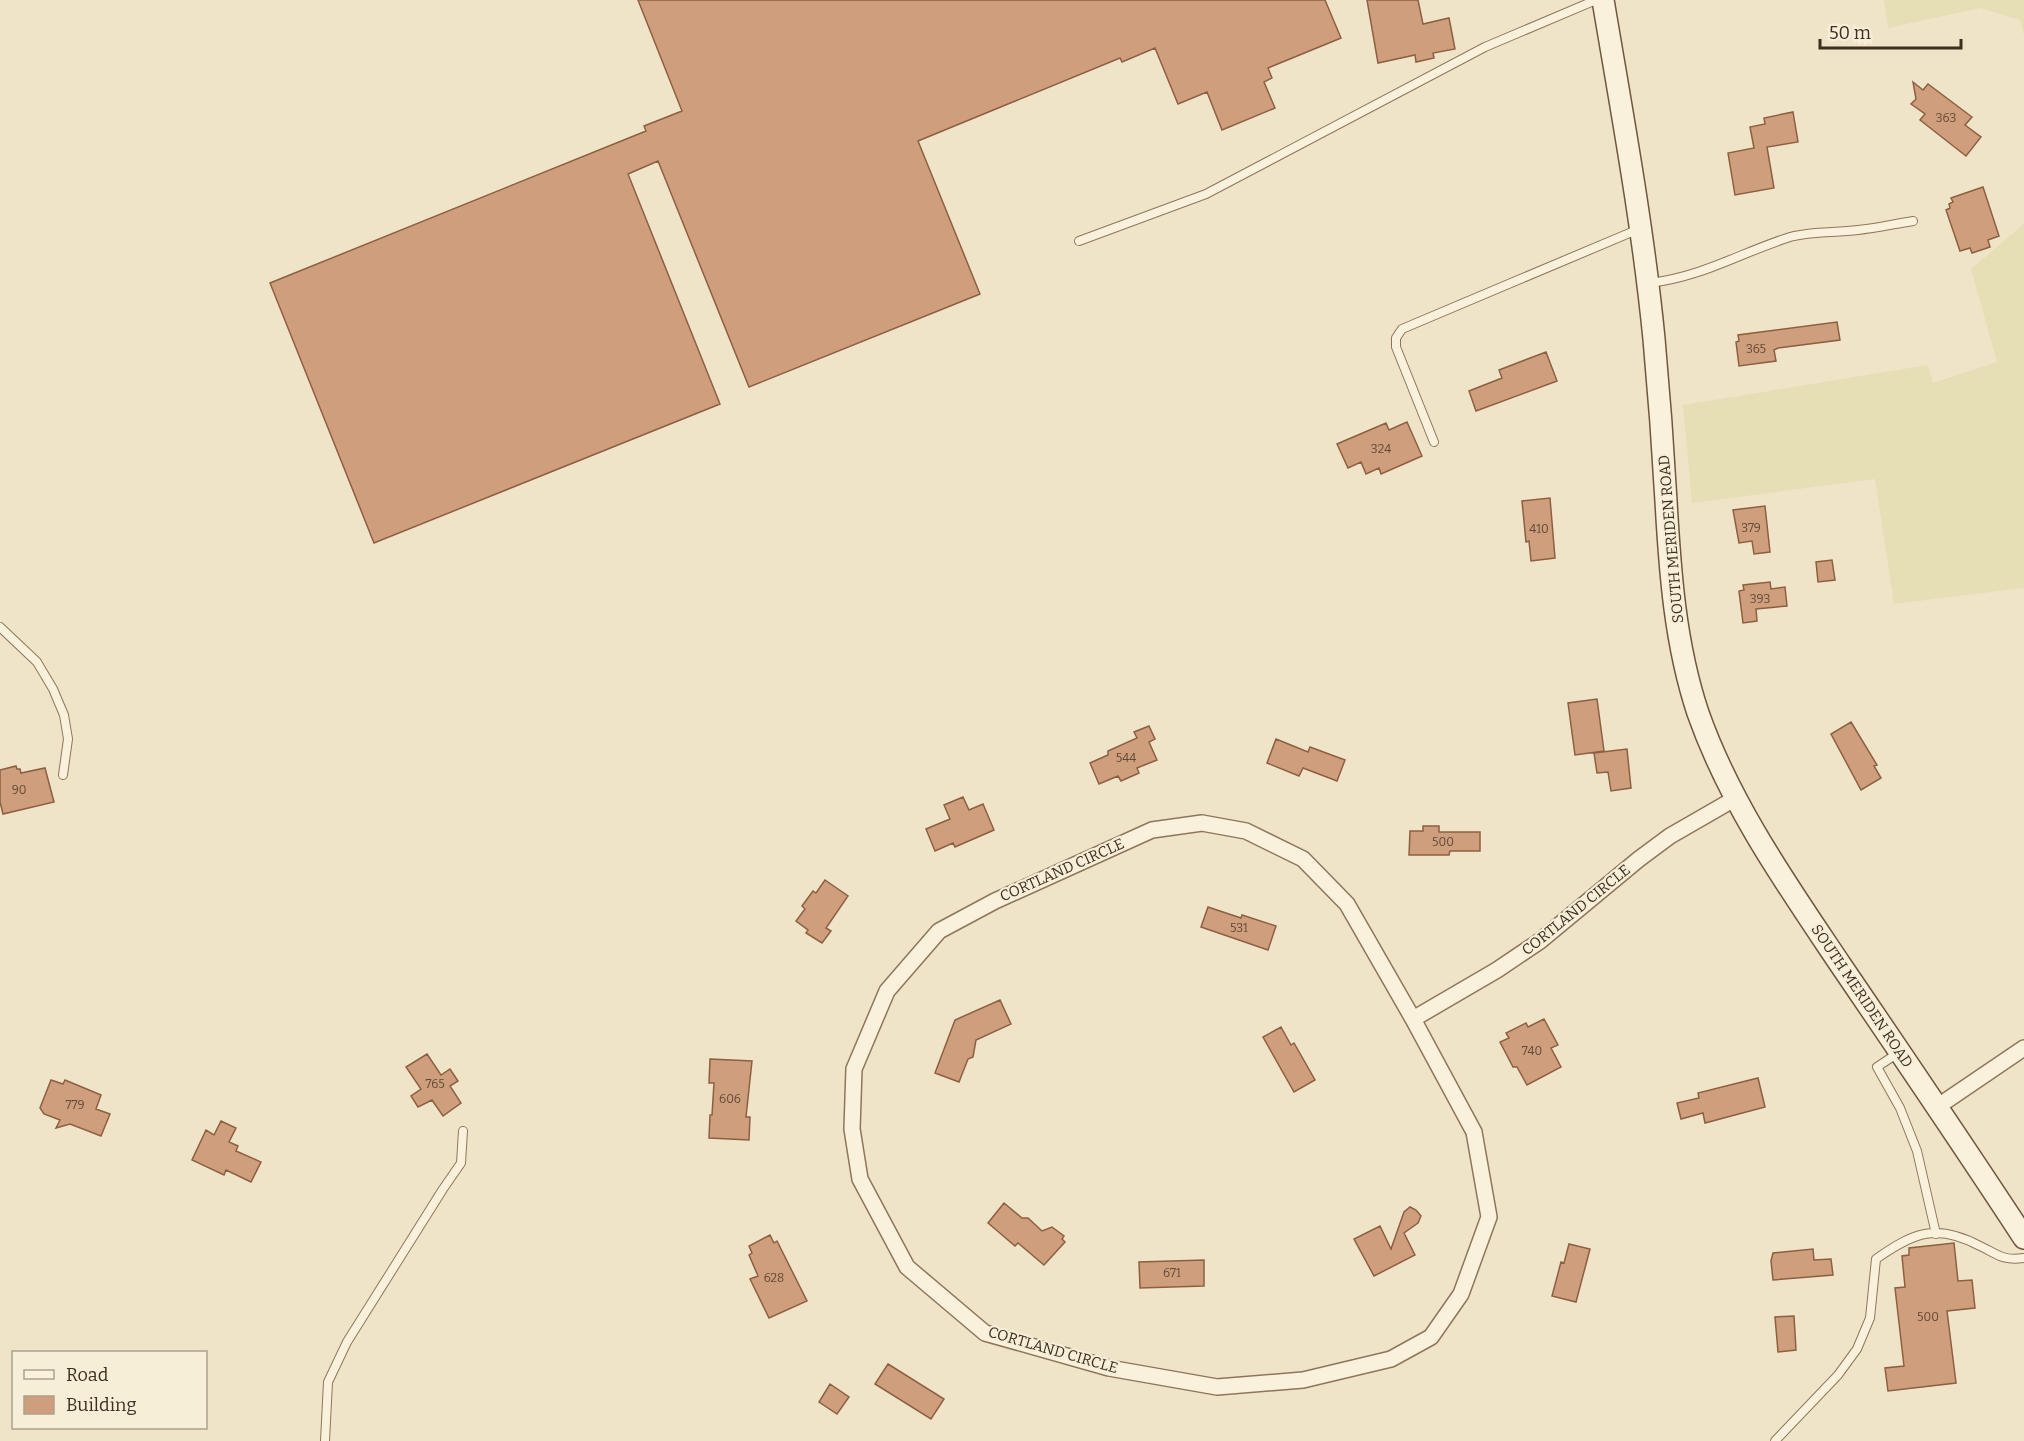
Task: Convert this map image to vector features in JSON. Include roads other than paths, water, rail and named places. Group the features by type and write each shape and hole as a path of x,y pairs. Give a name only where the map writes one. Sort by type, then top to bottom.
{"main road":[{"name":"SOUTH MERIDEN ROAD","path":"1604,0 1648,283 1654,338 1670,573 1688,678 1699,715 1716,758 1736,798 1793,894 2024,1238"}],"street":[{"name":"CORTLAND CIRCLE","path":"1413,1018 1497,970 1540,941 1670,836 1736,798"},
{"name":"CORTLAND CIRCLE","path":"1202,823 1246,831 1303,859 1347,903 1413,1018 1474,1132 1489,1216 1461,1294 1431,1337 1391,1359 1303,1380 1217,1387 1109,1368 985,1333 907,1267 860,1179 852,1129 854,1069 887,991 939,931 994,901 1152,830 1202,823"},
{"path":"1937,1107 2024,1048"}],"lane":[{"path":"1079,241 1206,194 1485,47 1596,0"},
{"path":"1648,283 1675,279 1712,268 1791,237 1912,221"},
{"path":"1434,442 1396,347 1396,338 1402,329 1640,228"},
{"path":"0,627 36,662 53,689 64,716 68,739 63,775"},
{"path":"1900,1052 1877,1067 1900,1108 1917,1152 1936,1233"},
{"path":"325,1441 328,1382 347,1342 461,1163 463,1131"},
{"path":"1775,1441 1838,1375 1857,1349 1870,1318 1876,1259 1918,1234 1936,1233 1949,1233 1966,1238 2008,1260 2024,1258"}]}
